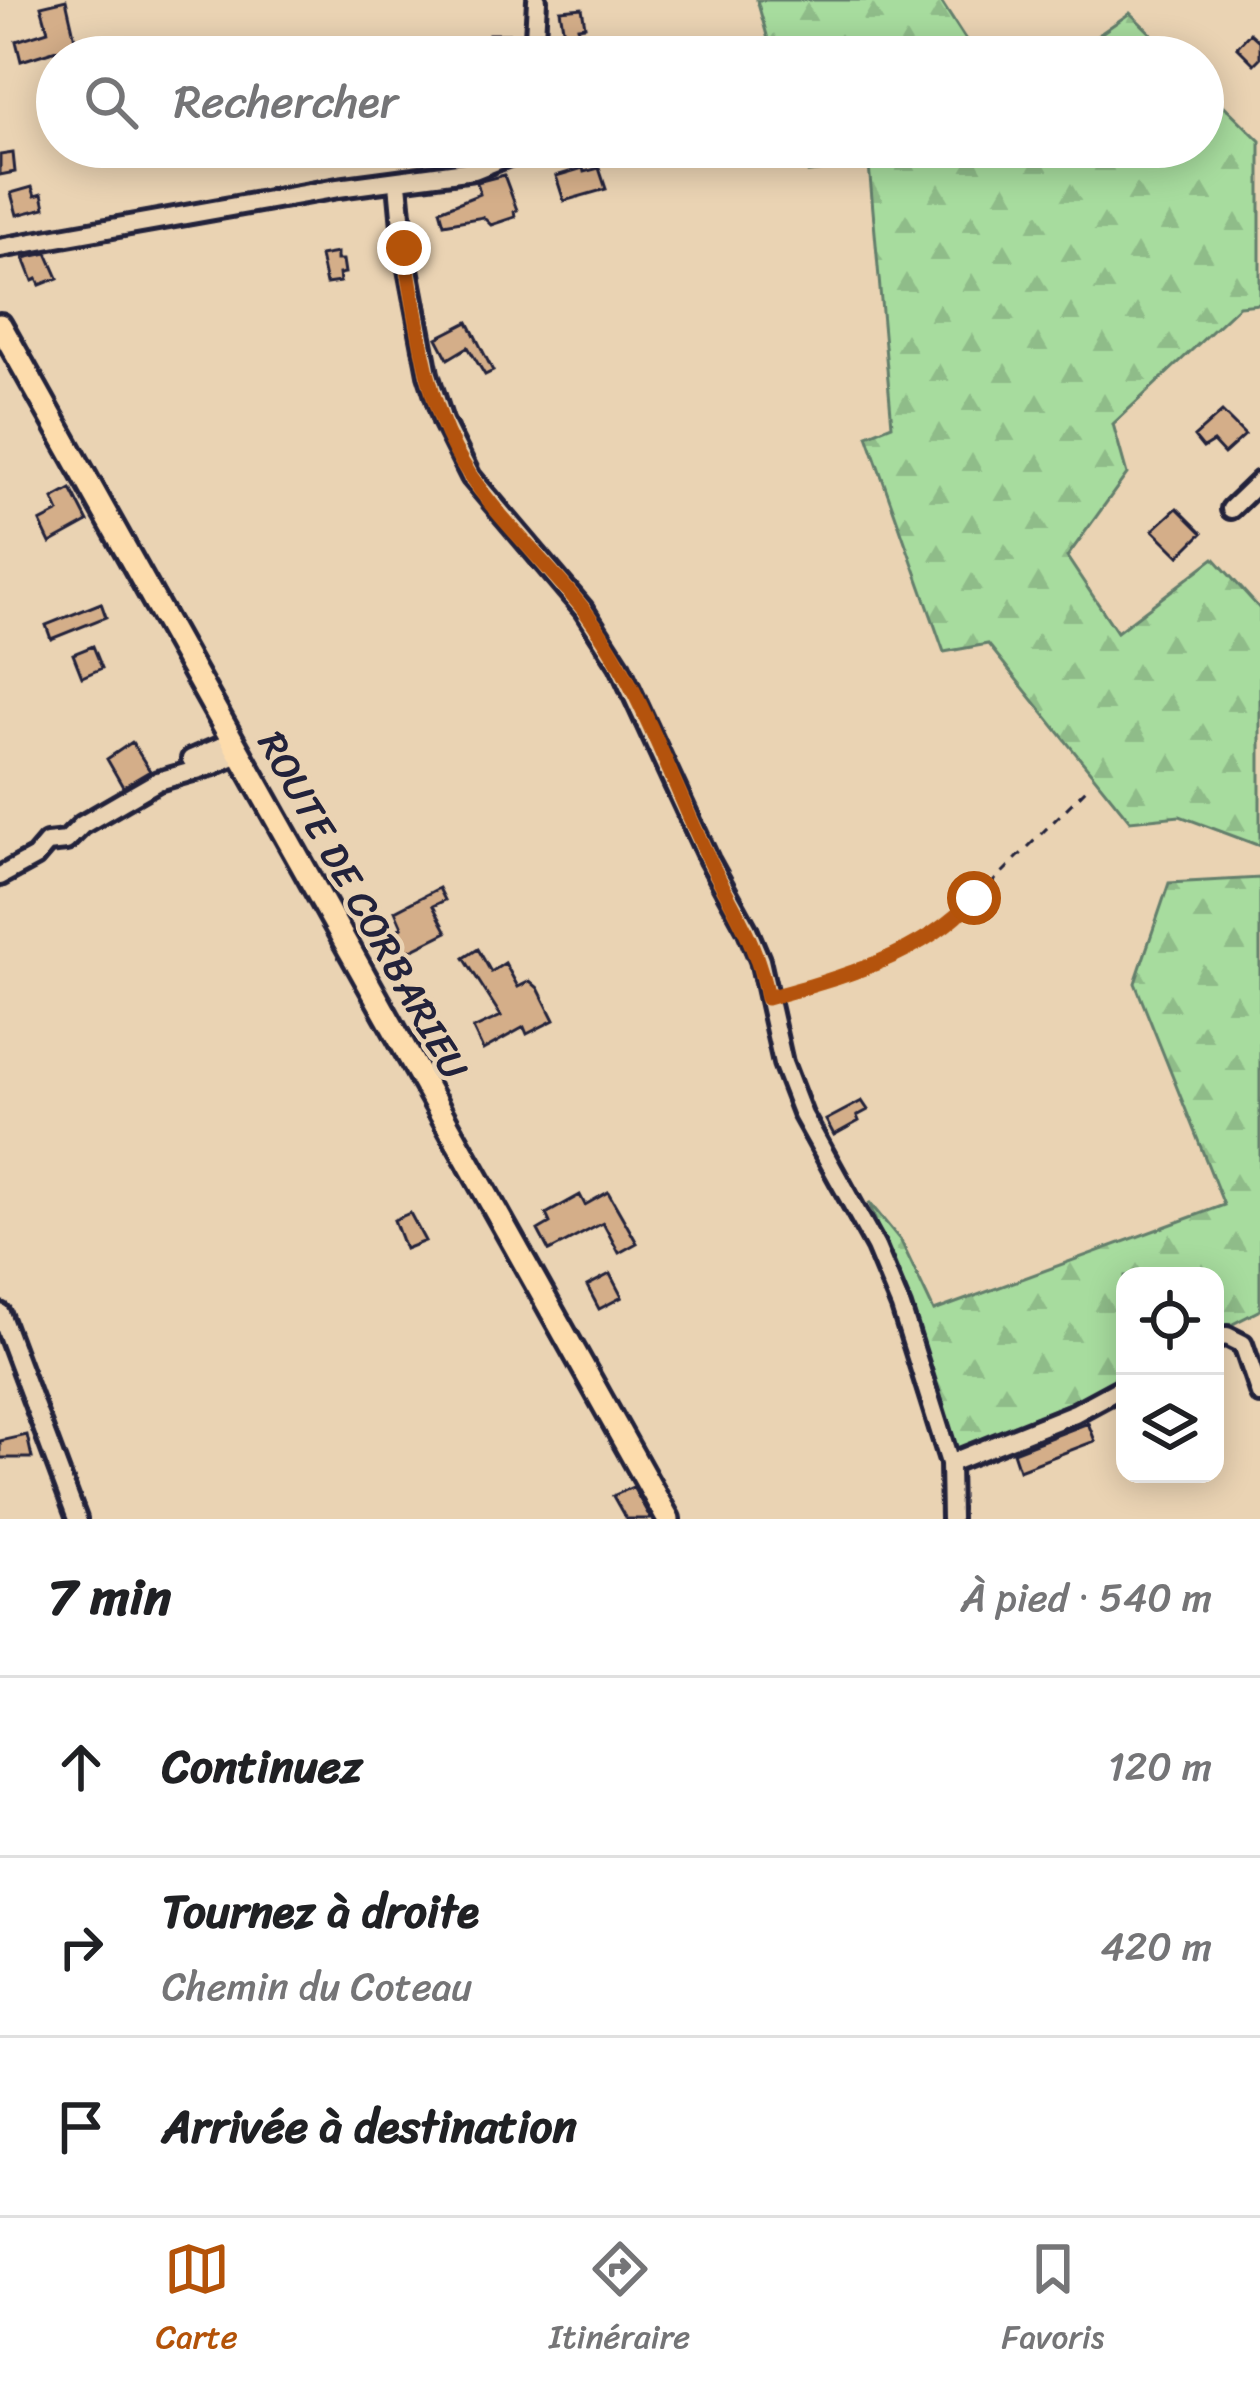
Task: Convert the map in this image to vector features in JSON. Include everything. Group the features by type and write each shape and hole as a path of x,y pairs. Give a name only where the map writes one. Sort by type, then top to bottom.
{"main road":[{"name":"ROUTE DE CORBARIEU","path":"0,325 668,1519"}],"street":[{"path":"536,36 537,0"},
{"path":"0,248 479,168"},
{"path":"398,183 404,248 428,374 454,449 471,477 584,609 619,665 709,860 747,929 760,960 783,1063 803,1115 876,1247 901,1307 950,1463 951,1519"},
{"path":"1232,509 1260,482"},
{"path":"191,759 234,748"},
{"path":"0,875 35,857 47,843 67,841 82,825 158,781 214,765 234,748"},
{"path":"0,1313 77,1519"},
{"path":"1224,1336 1243,1344 1260,1394"},
{"path":"950,1463 1075,1413 1116,1391"}],"path":[{"path":"767,998 824,982 932,936 1090,785"}],"green space":[{"path":"757,0 940,0 963,36 767,36"},
{"path":"1130,13 1154,36 1097,36"},
{"path":"1224,106 1260,141 1260,304 1239,306 1113,424 1127,474 1067,557 1117,632 1214,558 1260,609 1260,846 1180,816 1130,821 988,644 944,652 867,435 892,425 869,168 1224,168"},
{"path":"1260,878 1260,1310 1224,1328 1224,1267 1116,1267 1116,1384 954,1451 869,1202 901,1241 934,1311 1224,1205 1135,983 1169,883"}],"building":[{"path":"66,0 74,36 36,36 36,56 21,61 16,41 48,31 41,6"},
{"path":"582,8 585,26 564,34 560,10"},
{"path":"1250,33 1260,42 1260,58 1254,64 1237,47"},
{"path":"13,153 15,172 0,175 0,155"},
{"path":"583,168 584,172 599,168 606,189 564,201 556,176"},
{"path":"504,175 517,210 515,217 491,225 483,217 444,224 440,210 480,194 477,182"},
{"path":"32,187 35,196 42,194 45,208 17,215 11,193"},
{"path":"47,253 58,278 40,285 37,279 33,281 24,258"},
{"path":"337,253 345,273 339,274 340,282 326,284 320,256"},
{"path":"468,322 493,371 485,375 468,347 448,359 437,338"},
{"path":"1222,412 1245,435 1224,454 1213,442 1203,448 1194,437"},
{"path":"71,489 88,522 50,543 40,522 59,512 53,499"},
{"path":"1177,508 1202,533 1179,556 1153,530"},
{"path":"101,603 106,617 51,639 46,625"},
{"path":"93,646 102,668 82,677 73,654"},
{"path":"132,742 150,771 123,787 107,759"},
{"path":"439,888 445,900 433,906 447,932 397,957 386,936 402,927 395,911"},
{"path":"478,949 491,972 505,963 518,987 530,981 538,988 554,1020 527,1034 524,1027 483,1050 473,1029 501,1016 464,958"},
{"path":"862,1101 868,1110 857,1116 859,1121 834,1135 826,1120"},
{"path":"608,1192 637,1243 619,1253 603,1223 549,1251 538,1230 550,1223 546,1214 580,1195 585,1205"},
{"path":"410,1213 425,1241 405,1249 394,1220"},
{"path":"610,1274 622,1297 599,1309 587,1286"},
{"path":"1088,1423 1095,1441 1019,1470 1013,1452"},
{"path":"27,1435 32,1458 0,1458 0,1441"},
{"path":"633,1487 651,1519 626,1519 613,1496"}],"route":[{"path":"404,248 428,374 454,449 471,477 584,609 619,665 709,860 747,929 760,960 767,998 824,982 932,936 974,898"}]}
